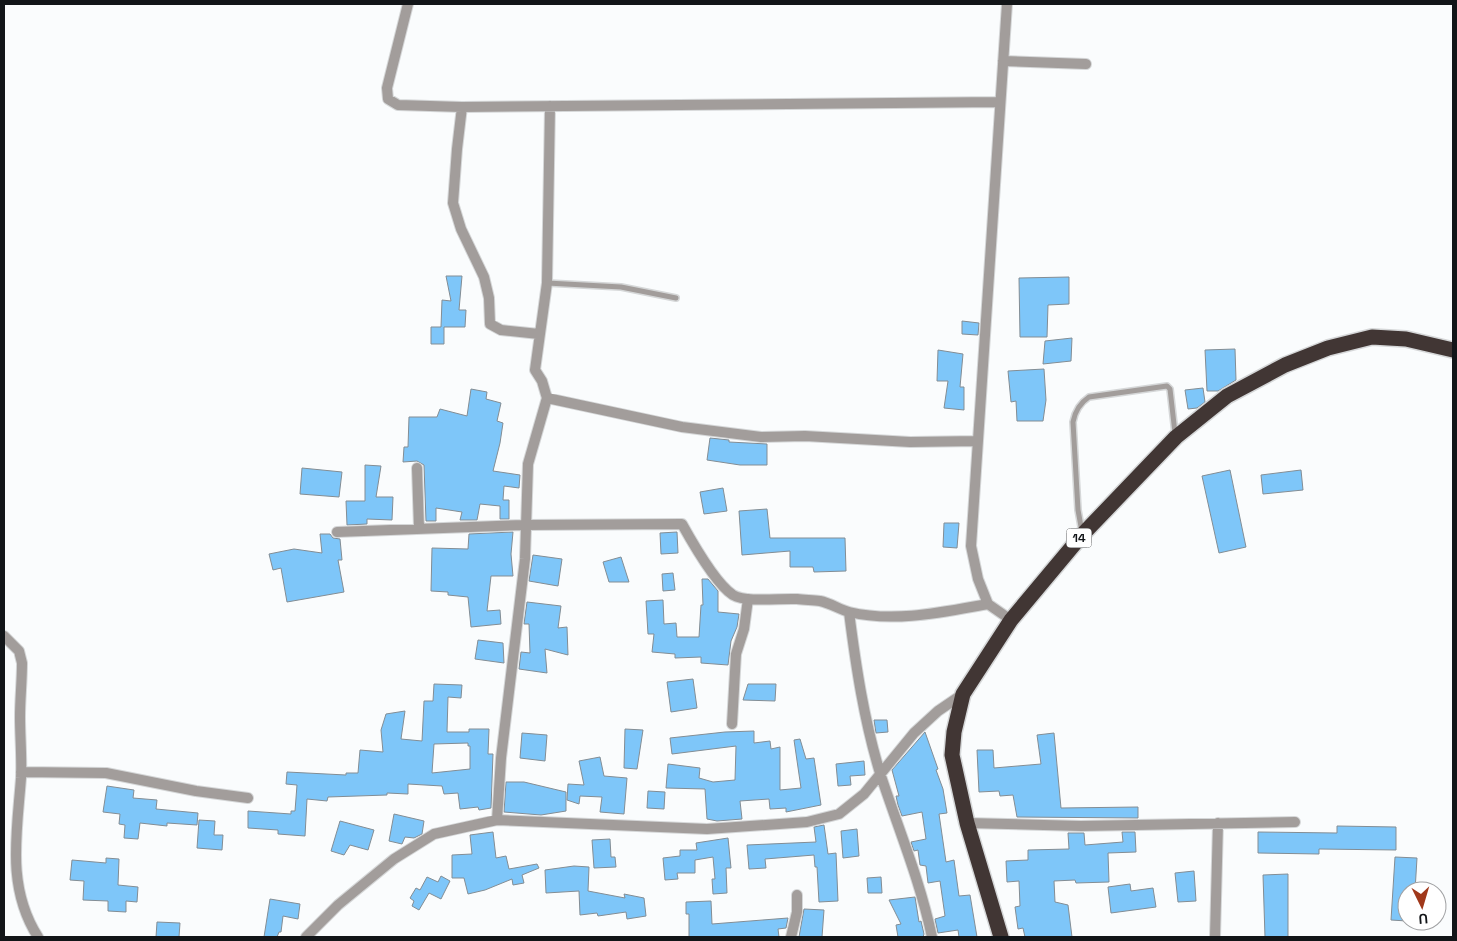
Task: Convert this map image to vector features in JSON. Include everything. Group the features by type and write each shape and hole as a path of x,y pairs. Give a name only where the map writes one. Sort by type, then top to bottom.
{"highway":[{"name":"14","path":"1001,937 967,823 952,755 954,732 962,694 1011,620 1082,534 1176,437 1227,396 1285,365 1328,348 1372,337 1390,337 1453,350"}],"street":[{"path":"408,4 387,88 388,99 398,105 462,107 999,102"},
{"path":"1007,4 971,546 978,579 988,604 1011,620"},
{"path":"1003,61 1086,64"},
{"path":"497,820 501,758 525,559 524,525 528,464 546,398 542,381 535,370 548,283 550,106"},
{"path":"462,107 457,149 454,204 461,229 484,278 489,298 490,324 501,330 540,334"},
{"path":"546,398 682,427 761,437 805,436 910,442 978,441"},
{"path":"417,468 420,528"},
{"path":"338,532 524,525 682,524 692,543 718,578 734,595 748,599 784,598 821,601 849,612 887,616 924,615 988,604"},
{"path":"732,724 736,654 744,630 748,599"},
{"path":"849,612 862,708 880,773 925,901 932,937"},
{"path":"4,636 19,651 22,663 21,772 15,838 15,869 20,896 32,928 38,937"},
{"path":"306,937 338,905 394,859 434,834 497,820 707,829 807,822 839,814 864,794 914,732 938,711 962,694"},
{"path":"21,772 106,773 196,791 248,798"},
{"path":"967,823 1081,826 1295,822"},
{"path":"1215,937 1218,823"},
{"path":"791,937 797,912 797,895"}],"lane":[{"path":"548,283 621,287 676,298"},
{"path":"1082,534 1078,510 1073,422 1075,414 1084,401 1089,397 1167,386 1170,389 1176,437"}],"building":[{"path":"446,276 462,276 459,310 466,310 465,327 444,327 444,344 431,344 431,327 441,327 442,300 451,301"},
{"path":"1069,277 1069,304 1048,305 1047,337 1020,337 1019,278"},
{"path":"962,321 979,323 978,335 962,334"},
{"path":"1072,338 1071,361 1043,364 1045,341"},
{"path":"1235,349 1236,380 1218,391 1207,391 1205,350"},
{"path":"938,350 963,354 960,387 964,387 964,410 944,408 948,381 937,381"},
{"path":"1044,369 1046,400 1043,421 1017,421 1016,401 1011,402 1008,371"},
{"path":"1203,388 1205,402 1197,408 1188,409 1185,390"},
{"path":"471,389 487,392 486,399 501,403 497,421 503,423 493,471 520,475 519,488 504,486 503,500 509,500 509,519 500,519 500,506 480,504 477,520 460,520 462,512 436,508 436,521 426,521 424,465 417,461 403,462 404,447 408,447 409,417 437,417 440,409 467,416"},
{"path":"710,438 729,440 729,442 767,444 767,465 740,465 707,460"},
{"path":"365,465 381,466 376,497 393,497 392,520 367,519 367,524 347,525 346,501 365,501"},
{"path":"302,468 342,472 339,497 300,494"},
{"path":"1230,470 1246,547 1219,553 1202,476"},
{"path":"1301,470 1303,490 1263,494 1261,475"},
{"path":"723,488 727,511 704,514 700,492"},
{"path":"767,509 770,538 845,538 846,571 814,572 813,567 790,567 790,551 742,555 739,511"},
{"path":"944,523 959,523 957,548 943,547"},
{"path":"513,532 511,554 513,576 491,576 487,611 500,610 501,624 471,627 468,597 448,595 448,592 431,591 432,548 468,549 469,534"},
{"path":"677,532 678,553 661,554 660,533"},
{"path":"320,534 330,534 333,538 340,539 342,560 338,560 344,592 287,602 281,568 273,570 269,554 294,549 322,553"},
{"path":"533,555 562,559 558,586 529,581"},
{"path":"621,557 629,582 609,582 603,562"},
{"path":"673,573 675,590 663,591 662,574"},
{"path":"702,579 708,579 718,591 718,612 739,614 737,627 731,641 728,665 701,663 701,657 675,658 675,654 652,652 654,634 648,634 646,601 663,600 664,624 676,623 677,637 699,637 701,605 703,605"},
{"path":"527,602 561,606 558,628 567,627 568,655 545,649 547,673 519,669 521,652 530,653 529,624 524,624"},
{"path":"478,640 503,643 504,663 475,659"},
{"path":"693,679 697,708 671,712 667,682"},
{"path":"434,684 462,685 461,698 448,697 447,732 469,732 469,729 489,729 488,754 493,754 491,808 479,810 478,807 460,809 458,793 444,794 442,786 408,784 408,794 387,793 387,795 328,797 327,801 307,799 305,836 278,834 278,830 248,828 248,811 291,814 291,811 295,811 297,785 286,784 287,772 346,775 346,773 358,773 360,750 383,752 381,730 386,714 405,711 401,739 422,741 424,701 433,701","holes":["468,743 468,746 470,746 470,769 432,773 434,744"]},
{"path":"748,684 776,684 775,701 743,700"},
{"path":"874,720 887,720 888,732 876,733"},
{"path":"625,729 643,730 637,769 624,768"},
{"path":"754,731 754,743 770,741 771,749 780,747 780,790 801,788 794,740 800,739 806,759 814,758 821,805 786,812 786,808 770,809 769,799 740,801 742,819 717,821 707,819 705,789 666,788 668,764 700,768 699,778 713,782 735,780 736,746 672,754 670,738"},
{"path":"925,732 938,769 936,770 943,789 947,813 939,814 946,862 954,860 959,896 970,895 977,937 959,937 958,930 938,933 935,919 945,916 940,881 928,883 926,866 920,865 918,850 914,851 911,842 926,839 922,812 902,816 898,805 896,796 899,796 892,770"},
{"path":"522,733 547,735 545,761 520,758"},
{"path":"1054,733 1061,808 1138,807 1138,818 1017,817 1013,795 1000,796 999,791 979,792 977,750 993,750 994,768 1041,764 1037,735"},
{"path":"600,757 604,776 627,778 624,814 600,812 602,797 580,796 579,804 567,800 568,784 584,785 579,761"},
{"path":"864,761 865,775 850,776 851,785 838,786 836,764"},
{"path":"506,782 524,782 566,792 566,811 541,815 504,812"},
{"path":"107,786 134,790 133,798 157,800 156,809 198,813 197,825 167,823 167,826 140,823 138,839 124,838 125,825 119,824 120,814 103,812"},
{"path":"648,791 665,792 664,809 647,808"},
{"path":"394,814 424,821 422,834 414,838 405,837 402,844 389,841"},
{"path":"199,820 215,821 214,835 223,835 222,850 197,848"},
{"path":"340,821 374,830 368,850 350,845 344,855 331,851"},
{"path":"824,825 828,854 836,853 838,901 819,902 817,867 815,867 814,855 765,859 766,868 749,869 747,845 816,842 814,827"},
{"path":"1337,826 1396,827 1396,850 1319,849 1319,854 1258,853 1258,832 1337,833"},
{"path":"857,829 859,856 843,858 841,831"},
{"path":"493,832 496,858 506,856 509,869 537,864 539,868 522,875 524,883 513,885 512,879 485,890 468,894 464,878 452,878 452,855 472,854 470,835"},
{"path":"1122,832 1135,832 1136,852 1108,853 1109,882 1076,883 1075,880 1054,881 1055,902 1068,905 1072,937 1025,937 1023,928 1018,929 1015,907 1020,906 1019,881 1007,882 1006,861 1028,860 1028,850 1069,849 1068,833 1084,833 1085,845 1123,842"},
{"path":"728,838 731,868 726,868 727,893 713,894 712,879 715,879 713,857 695,860 695,873 677,873 678,879 665,880 663,858 680,856 680,850 697,850 696,843"},
{"path":"610,839 611,857 615,857 616,867 594,868 592,840"},
{"path":"1395,857 1417,858 1416,881 1397,881 1397,920 1391,920"},
{"path":"106,858 119,859 118,885 138,887 137,902 126,901 126,912 108,911 108,901 83,900 84,881 70,880 72,860 106,863"},
{"path":"574,866 589,867 588,891 625,898 624,894 644,898 646,916 627,919 626,912 598,916 597,913 580,915 579,891 546,893 545,870"},
{"path":"1194,871 1196,901 1178,902 1175,873"},
{"path":"1288,874 1288,937 1265,937 1263,875"},
{"path":"441,876 450,881 441,899 429,893 419,910 412,906 414,901 410,898 416,888 420,890 427,877 438,882"},
{"path":"881,877 882,893 868,893 867,878"},
{"path":"1130,884 1131,891 1153,888 1156,907 1111,913 1108,887"},
{"path":"915,897 919,922 921,921 924,934 923,937 898,937 896,925 901,924 889,900"},
{"path":"270,899 300,904 298,919 283,916 281,932 279,932 277,937 264,937"},
{"path":"711,901 712,924 788,918 786,928 778,929 779,937 689,937 689,914 686,914 686,902"},
{"path":"804,909 824,910 822,937 799,937"},
{"path":"157,922 180,923 179,937 156,937"}]}
